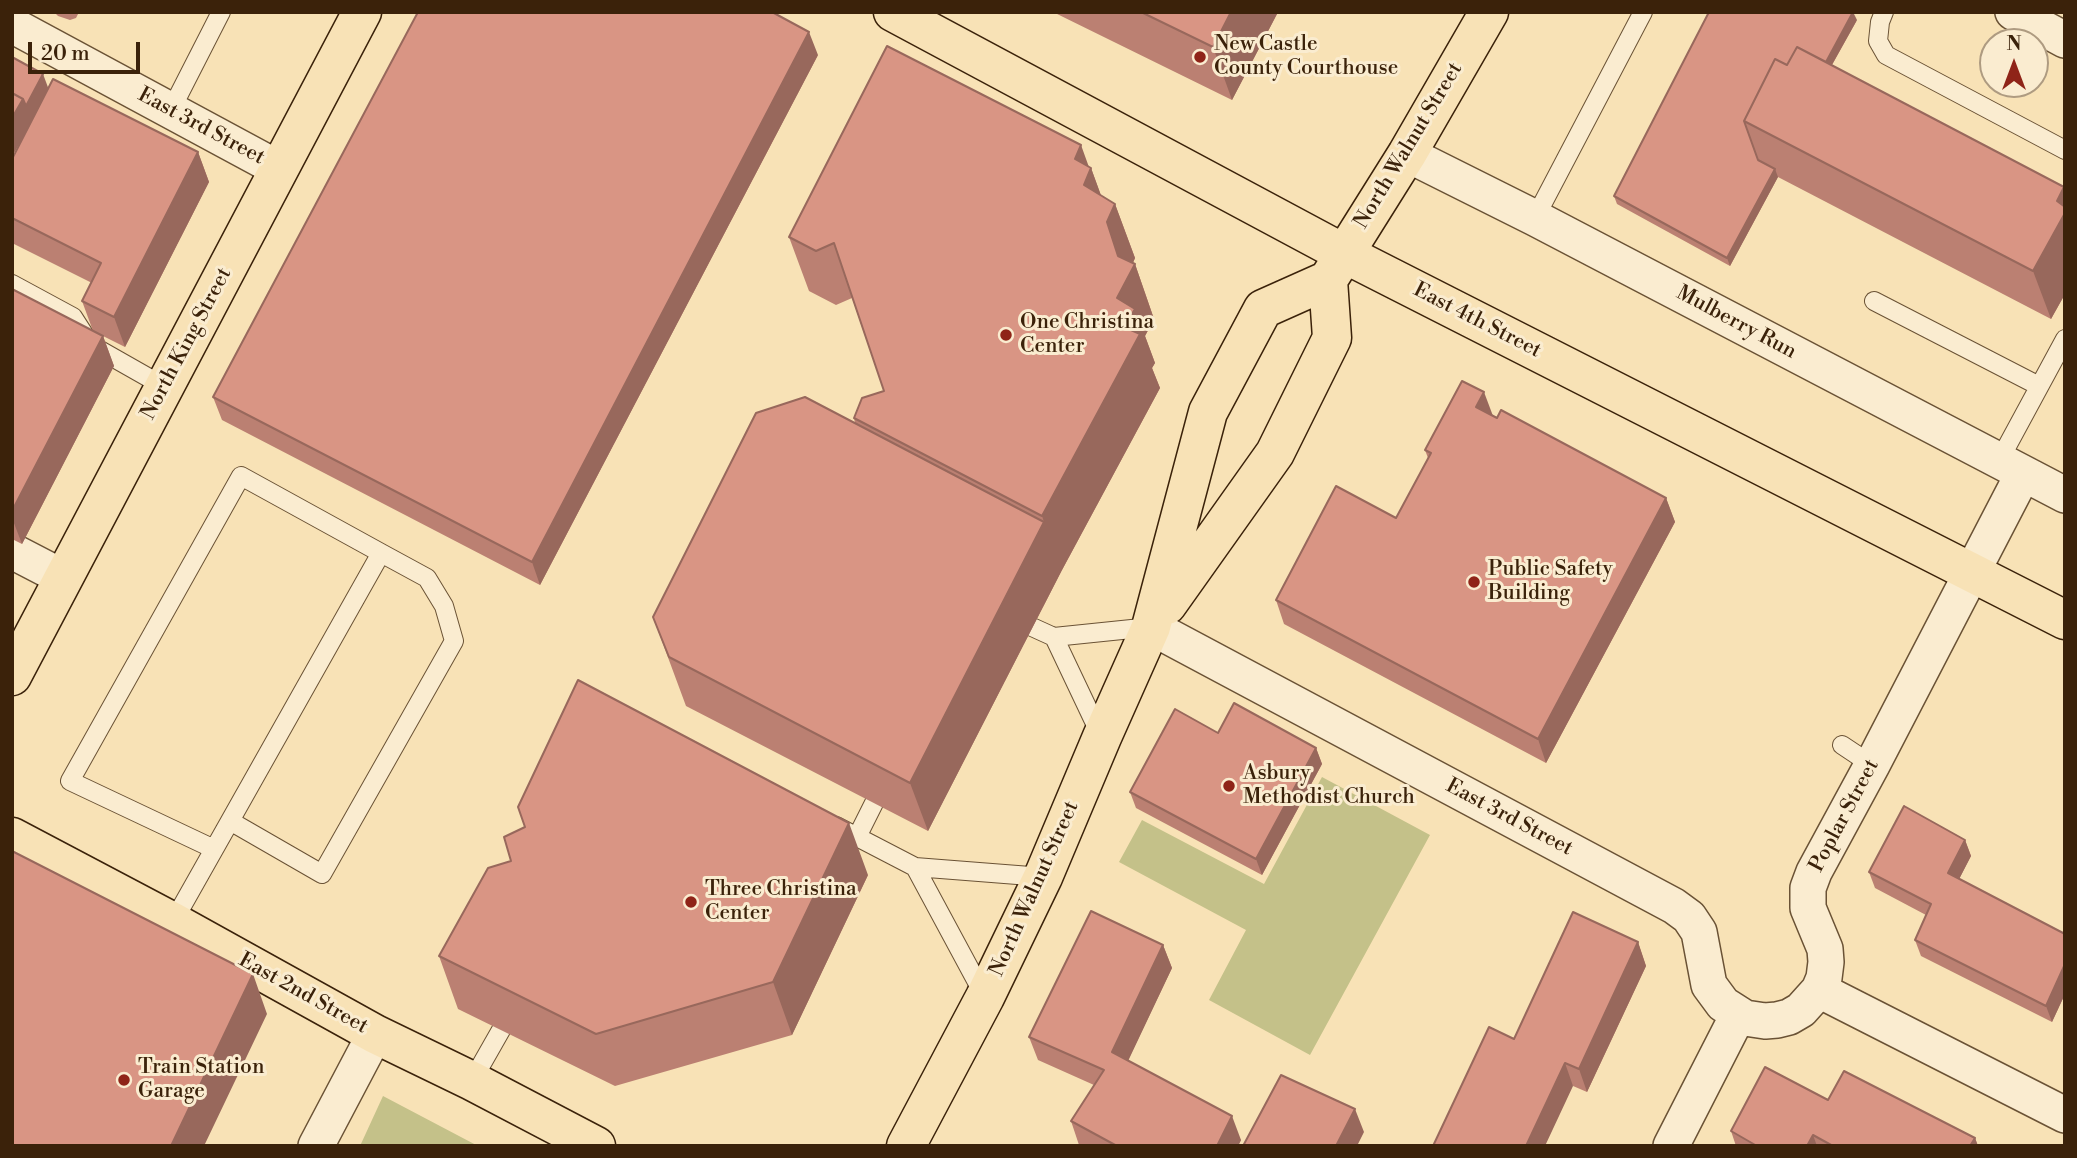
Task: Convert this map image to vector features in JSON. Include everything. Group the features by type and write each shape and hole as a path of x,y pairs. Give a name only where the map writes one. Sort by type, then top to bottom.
{"main road":[{"name":"North King Street","path":"12,676 362,12"},
{"name":"East 4th Street","path":"893,12 1336,266 1972,572 2065,620"},
{"name":"North Walnut Street","path":"906,1146 985,997 1043,877 1152,627 1208,412 1263,309 1336,266 1407,154 1489,12"},
{"name":"North Walnut Street","path":"1152,627 1275,453 1332,338 1336,266"},
{"name":"East 2nd Street","path":"12,837 173,922 374,1034 472,1081 596,1146"}],"street":[{"path":"2012,12 2065,40"},
{"name":"East 3rd Street","path":"12,25 279,169"},
{"name":"Mulberry Run","path":"1407,154 2065,495"},
{"name":"Poplar Street","path":"1819,989 1824,978 1825,949 1809,914 1808,888 1972,572 2011,467"},
{"path":"12,551 64,578"},
{"name":"East 3rd Street","path":"1152,627 1674,906 1689,917 1699,932 1709,985 1723,1004 1738,1015"},
{"path":"1671,1146 1738,1015 1765,1021 1789,1017 1801,1010 1819,989 2065,1115"},
{"path":"316,1146 374,1034"}],"lane":[{"path":"171,110 221,12"},
{"path":"1535,218 1643,12"},
{"path":"1884,12 1878,41 1886,55 2065,150"},
{"path":"12,284 74,317 91,345 165,387"},
{"path":"1874,301 2039,386"},
{"path":"2011,467 2039,386 2065,338"},
{"path":"214,849 70,780 242,476 427,578 444,606 454,641 322,874 229,821"},
{"path":"173,922 381,553"},
{"path":"1032,627 1054,637 1152,627"},
{"path":"1054,637 1102,737"},
{"path":"1842,745 1872,765"},
{"path":"857,837 874,803"},
{"path":"827,843 836,826 915,867 1043,877"},
{"path":"915,867 985,997"},
{"path":"472,1081 501,1030"}],"shaded area":[{"path":"1322,777 1430,835 1310,1055 1209,1000 1246,930 1119,862 1142,820 1264,884"},
{"path":"383,1096 478,1146 360,1146"}],"building":[{"path":"418,12 772,12 809,32 532,562 213,397"},
{"path":"1141,12 1231,12 1213,47"},
{"path":"1709,12 1853,12 1826,62 1797,47 1787,65 1775,59 1744,121 1758,160 1775,169 1727,258 1614,196"},
{"name":"One Christina Center","path":"887,46 1081,145 1075,159 1091,168 1084,185 1115,204 1107,222 1118,256 1135,264 1117,298 1135,309 1124,327 1140,334 1042,516 854,418 862,398 884,391 834,243 816,251 789,237"},
{"path":"1797,47 2064,187 2057,201 2065,207 2065,213 2033,271 1744,121 1775,59 1787,65"},
{"path":"12,57 43,74 26,106 23,99 12,93"},
{"path":"53,79 198,152 114,317 82,301 101,263 12,218 12,159"},
{"path":"12,93 23,99 12,118"},
{"path":"12,289 103,336 12,511"},
{"name":"Public Safety Building","path":"1462,381 1484,392 1476,407 1497,418 1501,410 1666,498 1538,739 1276,600 1336,486 1396,518 1431,453 1425,450"},
{"path":"805,397 1044,522 910,783 669,657 653,617 756,413"},
{"name":"Three Christina Center","path":"578,680 849,823 773,982 596,1034 439,956 488,868 511,861 504,837 525,827 518,807"},
{"name":"Asbury Methodist Church","path":"1234,703 1316,748 1256,859 1130,792 1175,709 1218,733"},
{"path":"1904,806 1965,840 1948,873 2065,934 2065,964 2046,1006 1915,940 1931,904 1869,872"},
{"name":"Train Station Garage","path":"12,851 253,974 171,1146 12,1146"},
{"path":"1091,911 1163,945 1112,1052 1232,1116 1217,1146 1117,1146 1071,1121 1104,1070 1029,1037"},
{"path":"1573,912 1638,942 1579,1069 1565,1063 1526,1146 1433,1146 1489,1027 1514,1039"},
{"path":"1765,1067 1828,1100 1844,1071 1975,1138 1970,1146 1833,1146 1813,1135 1807,1146 1757,1146 1731,1131"},
{"path":"1281,1075 1355,1109 1336,1146 1243,1146"}],"place":[{"name":"New Castle County Courthouse","path":"1200,57"},
{"name":"One Christina Center","path":"1006,335"},
{"name":"Public Safety Building","path":"1474,582"},
{"name":"Asbury Methodist Church","path":"1229,786"},
{"name":"Three Christina Center","path":"691,902"},
{"name":"Train Station Garage","path":"124,1080"}]}
